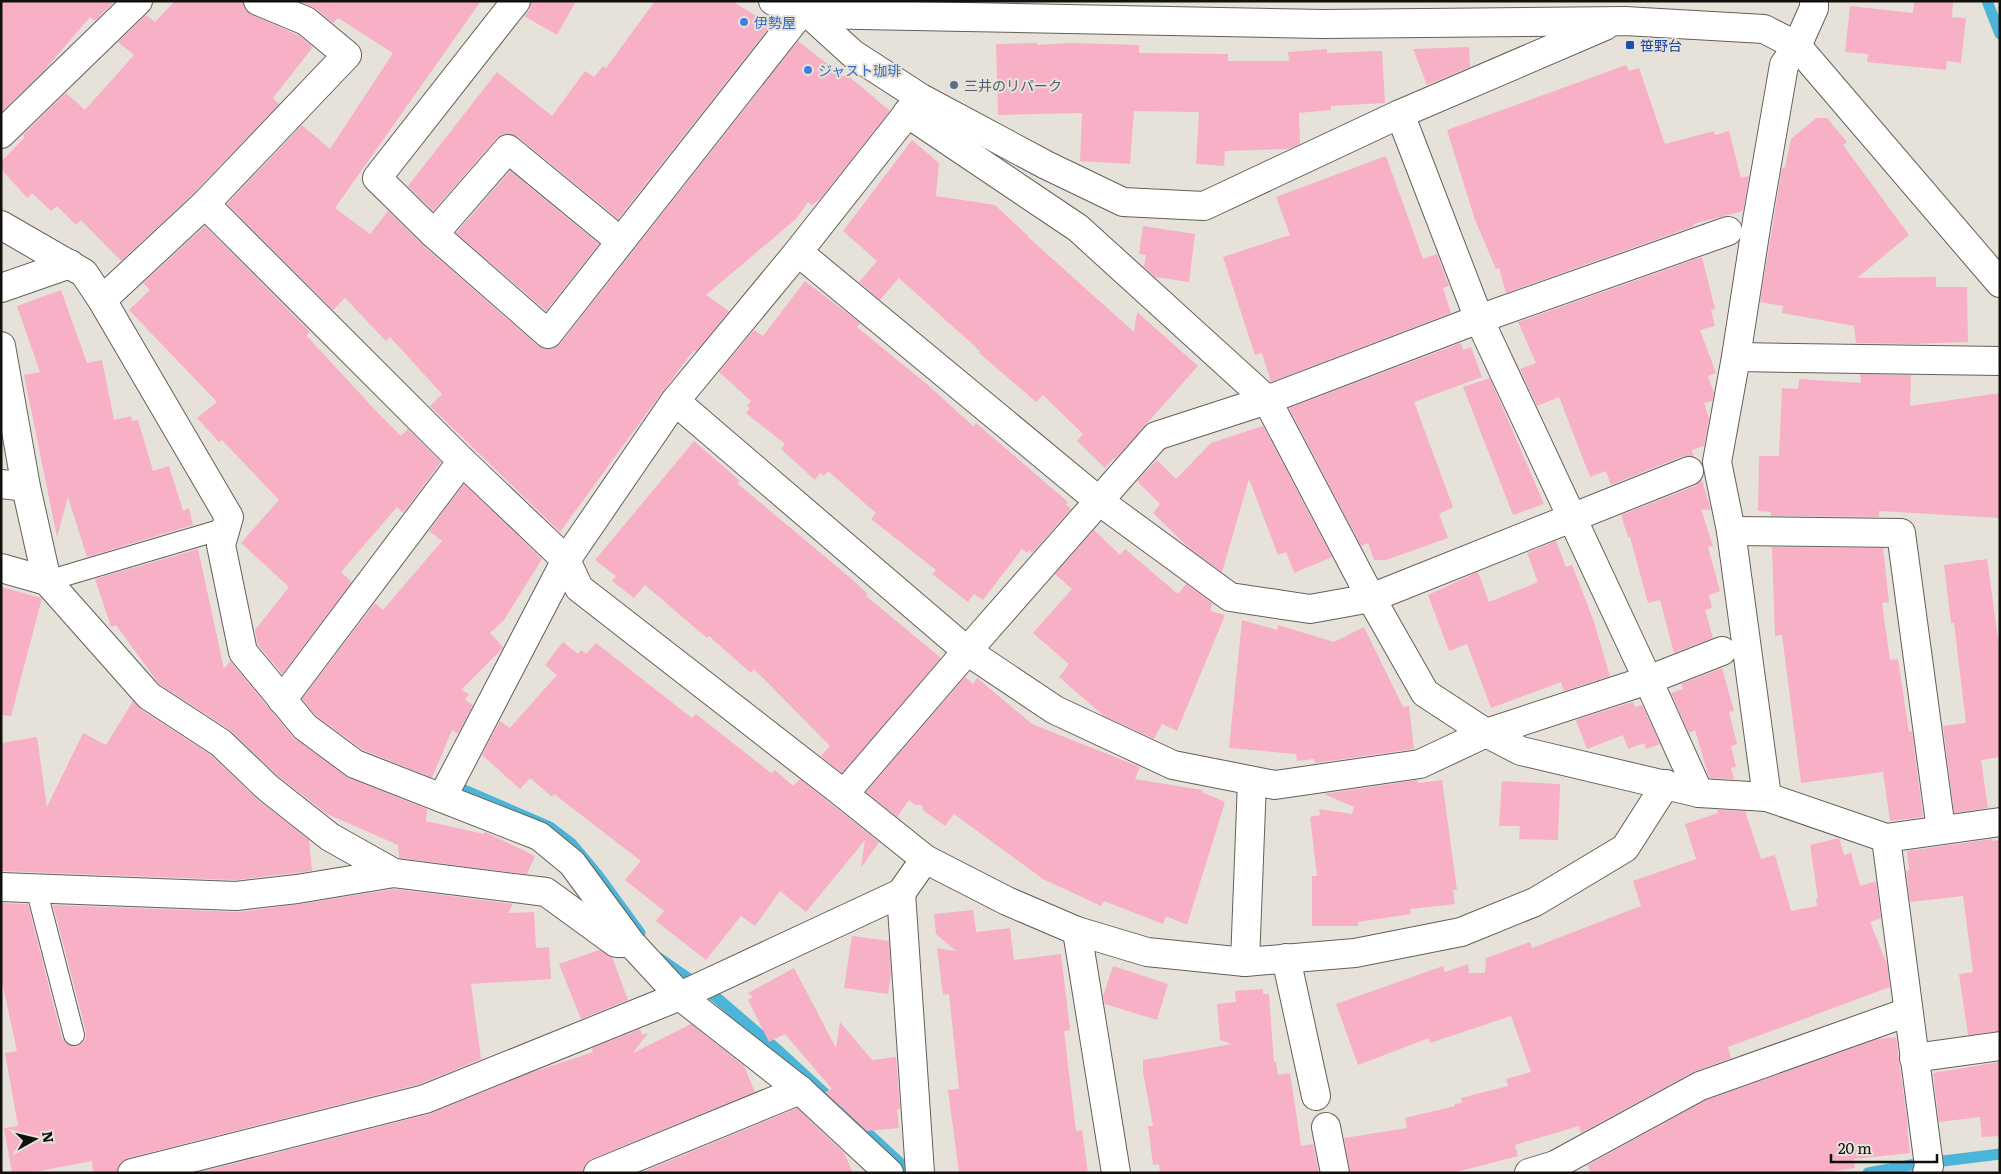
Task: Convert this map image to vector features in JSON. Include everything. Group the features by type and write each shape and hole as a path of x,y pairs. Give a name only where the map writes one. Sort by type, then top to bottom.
{"street":[{"path":"1,134 138,1"},
{"path":"102,300 205,204 347,55 306,21 258,1"},
{"path":"516,1 377,178 434,234 548,334 620,240 789,7"},
{"path":"1767,797 1730,531 1717,462 1784,65 1797,46 1814,8 1814,1"},
{"path":"789,7 1323,13 1618,21 1764,29 1797,46 2000,283"},
{"path":"789,7 853,54 914,105 1078,228 1267,400 1371,598 1425,693 1486,733 1521,750 1699,793 1767,797 1886,838 2000,822"},
{"path":"914,105 1123,202 1204,206 1400,114 1618,21"},
{"path":"442,798 566,560 675,401 798,252 914,105"},
{"path":"1400,114 1479,318 1699,793"},
{"path":"434,234 508,149 620,240"},
{"path":"205,204 462,462 566,560 579,588 925,859 1007,901 1077,931 1147,952 1245,962 1355,953 1461,932 1535,902 1625,848 1666,784"},
{"path":"1,225 84,273 102,300 229,517 221,545 243,652 305,727 354,764 539,836 572,863 631,943 680,996 800,1090 889,1173"},
{"path":"844,794 1156,436 1267,400 1479,318 1728,232"},
{"path":"798,252 1099,502 1230,597 1310,609 1371,598 1572,516 1689,471"},
{"path":"1,288 70,264"},
{"path":"1,346 14,485 47,581 149,696 221,743 268,788 330,837 394,873"},
{"path":"1736,357 2000,361"},
{"path":"675,401 967,651 1055,710 1173,765 1275,785 1420,764 1486,733 1648,680 1722,651"},
{"path":"282,700 462,462"},
{"path":"1730,531 1901,534 1941,830"},
{"path":"1,568 47,581"},
{"path":"1245,962 1252,781"},
{"path":"1886,838 1929,1166 1927,1173"},
{"path":"132,1173 425,1099 680,996 901,893 925,859"},
{"path":"1,887 236,896 297,889 394,873 546,892 616,943 631,943"},
{"path":"901,893 920,1173"},
{"path":"1077,931 1116,1173"},
{"path":"1286,958 1316,1096"},
{"path":"1529,1173 1555,1165 1700,1086 1908,1012"},
{"path":"1914,1058 2000,1046"},
{"path":"598,1173 800,1090"},
{"path":"1326,1127 1335,1173"}],"lane":[{"path":"47,581 226,528"},
{"path":"36,888 74,1035"}],"building":[{"path":"1,1 115,1 95,21 90,17 42,73 1,112"},
{"path":"175,1 243,1 245,10 252,15 298,35 313,47 273,98 279,104 194,193 121,261 81,220 76,225 57,206 51,211 32,193 27,198 1,169 1,162 25,137 23,135 66,93 85,110 134,55 118,42 146,15 155,22"},
{"path":"299,1 481,1 335,208 370,234 388,211 424,246 538,346 545,349 553,349 560,344 798,41 844,77 846,74 890,111 821,198 812,205 808,202 796,219 706,295 729,311 696,352 694,350 560,532 430,406 442,394 390,337 386,341 345,298 333,310 227,204 302,125 330,149 393,53 338,18 333,23 316,9"},
{"path":"531,1 576,1 557,35 524,16 529,10"},
{"path":"655,1 732,1 771,25 618,219 518,137 510,134 502,134 496,139 433,211 408,186 497,72 552,116 585,71 594,77 603,66 606,68"},
{"path":"1914,1 1953,1 1952,17 1966,18 1961,63 1947,61 1946,70 1867,62 1868,54 1845,52 1850,6 1913,13"},
{"path":"1037,43 1037,45 1070,43 1139,45 1139,53 1228,54 1228,61 1289,61 1288,52 1327,49 1327,53 1382,51 1385,103 1331,106 1331,110 1299,113 1300,144 1289,149 1225,151 1224,166 1196,164 1199,112 1134,111 1130,164 1080,161 1082,113 998,115 996,44"},
{"path":"1469,47 1470,67 1427,85 1413,49"},
{"path":"1626,65 1629,71 1639,68 1665,144 1714,131 1715,135 1729,131 1741,178 1749,176 1743,211 1693,224 1694,226 1506,293 1499,268 1496,269 1475,220 1447,130"},
{"path":"1816,118 1827,118 1847,142 1843,145 1909,235 1857,278 1936,277 1936,287 1967,287 1968,342 1856,343 1854,326 1782,313 1783,306 1760,302 1782,168 1785,167 1791,139"},
{"path":"912,140 939,163 936,196 995,205 1134,332 1137,312 1198,366 1105,468 1077,441 1083,434 1043,395 1036,402 979,353 980,351 899,278 880,300 859,282 877,261 843,231"},
{"path":"1386,156 1423,259 1437,254 1449,286 1443,288 1451,313 1271,382 1262,353 1255,355 1223,257 1290,235 1276,197"},
{"path":"510,171 599,244 546,311 456,233"},
{"path":"205,226 310,332 306,335 401,436 408,429 441,462 403,513 397,507 341,572 352,582 282,674 258,645 255,630 289,587 241,543 279,500 222,440 219,442 197,418 217,402 129,310 150,290 143,283"},
{"path":"1143,226 1195,234 1189,282 1155,277 1144,267 1146,255 1139,254"},
{"path":"1702,257 1715,309 1711,310 1715,326 1700,330 1716,373 1708,376 1714,393 1712,401 1704,403 1709,418 1704,446 1692,450 1694,457 1683,456 1611,485 1606,471 1590,477 1559,397 1537,406 1520,369 1536,363 1518,322"},
{"path":"805,281 860,323 857,327 929,386 973,426 976,423 1068,502 1066,505 1071,509 1032,553 1029,550 1027,553 1022,549 983,600 974,594 968,602 932,574 936,570 871,519 876,513 828,471 824,476 820,473 815,480 781,449 785,444 746,413 750,408 747,406 751,401 719,372 754,330 763,336"},
{"path":"61,290 87,363 102,360 114,420 131,416 132,421 138,420 153,471 169,466 183,511 189,508 193,525 87,557 68,497 57,537 24,375 40,372 17,306"},
{"path":"1461,343 1463,350 1471,347 1482,377 1414,402 1453,507 1439,514 1448,538 1386,560 1374,560 1368,543 1361,546 1289,408"},
{"path":"1860,374 1911,375 1910,406 2000,393 2000,518 1879,511 1879,517 1771,516 1771,512 1758,511 1759,456 1779,456 1782,388 1798,389 1799,379 1861,383"},
{"path":"1490,378 1544,504 1513,515 1463,387"},
{"path":"1263,426 1332,557 1294,573 1286,552 1278,555 1249,479 1222,572 1189,548 1153,513 1160,504 1137,481 1157,460 1176,479 1211,443"},
{"path":"694,441 740,481 738,484 854,581 868,594 866,596 941,658 842,773 821,756 830,746 754,669 751,673 709,636 707,638 645,585 634,598 612,581 616,576 595,560"},
{"path":"1702,480 1711,510 1701,509 1713,546 1708,547 1720,591 1709,595 1712,608 1705,610 1713,638 1674,653 1660,600 1648,603 1630,537 1628,537 1621,515 1695,486"},
{"path":"464,484 542,559 504,620 490,633 503,647 502,649 461,690 469,694 465,700 473,705 458,734 452,730 432,778 363,750 316,716 302,699 375,603 383,610 442,541 429,531"},
{"path":"1094,530 1120,555 1125,549 1178,594 1186,584 1212,603 1210,611 1225,615 1177,731 1162,724 1154,739 1104,716 1059,677 1069,664 1033,633 1072,589 1055,574"},
{"path":"1556,541 1566,567 1572,565 1593,619 1610,676 1564,691 1561,682 1491,708 1467,644 1449,651 1428,595 1478,572 1489,602 1538,582 1527,553"},
{"path":"1772,547 1883,548 1889,602 1882,603 1890,660 1898,659 1909,732 1912,731 1923,817 1890,821 1883,772 1801,783 1782,635 1775,636"},
{"path":"198,549 224,669 230,661 293,737 349,778 427,809 426,821 484,834 485,832 535,856 527,874 399,858 398,845 327,814 278,776 230,730 159,684 116,625 111,627 95,579"},
{"path":"1987,559 2000,653 2000,757 1981,760 1988,808 1954,813 1943,726 1966,723 1954,623 1951,623 1944,565"},
{"path":"1,587 42,598 11,716 1,715"},
{"path":"1242,620 1277,630 1278,625 1334,642 1364,627 1403,707 1409,706 1414,749 1315,763 1314,759 1297,761 1296,754 1229,748"},
{"path":"563,642 578,654 581,650 586,654 596,643 692,718 696,714 771,773 775,770 793,786 800,779 879,842 861,868 865,840 806,912 780,891 755,926 741,916 706,960 656,921 664,911 625,880 641,861 554,794 552,797 530,778 520,789 482,755 500,721 510,728 557,675 545,665"},
{"path":"1722,668 1734,711 1729,712 1737,744 1731,746 1736,767 1731,768 1734,779 1709,778 1695,730 1689,733 1671,693 1683,689 1681,684"},
{"path":"965,677 973,684 977,678 1032,724 1140,767 1135,779 1202,790 1202,792 1225,802 1187,925 1166,916 1163,924 1104,901 1101,906 1043,879 954,814 945,826 923,810 922,805 915,805 909,800 897,817 866,792"},
{"path":"133,701 140,709 211,755 258,800 309,840 312,871 235,880 1,871 1,743 37,737 47,807 83,733 106,745"},
{"path":"1633,702 1635,707 1642,705 1660,744 1646,749 1644,743 1628,749 1623,735 1587,749 1576,720"},
{"path":"1417,780 1418,783 1442,780 1457,890 1453,890 1455,904 1410,909 1411,914 1358,922 1358,926 1312,926 1312,876 1317,876 1310,817 1320,815 1319,809 1352,814 1354,807 1324,794"},
{"path":"1502,781 1560,784 1558,840 1519,839 1520,826 1499,826"},
{"path":"1717,810 1745,811 1761,859 1775,855 1791,911 1817,906 1816,899 1818,899 1810,845 1839,838 1844,855 1851,853 1860,886 1876,881 1881,918 1870,922 1887,964 1890,987 1728,1047 1731,1058 1693,1072 1581,1133 1579,1126 1515,1145 1518,1156 1452,1173 1350,1173 1344,1138 1407,1128 1405,1118 1455,1106 1455,1104 1462,1103 1461,1098 1508,1086 1506,1079 1531,1072 1511,1016 1430,1043 1429,1038 1358,1065 1336,1004 1443,966 1445,972 1468,964 1469,973 1485,973 1486,958 1530,942 1532,948 1641,906 1633,881 1696,859 1685,824 1718,813"},
{"path":"1992,839 1993,841 2000,840 2000,1031 1968,1035 1959,974 1973,972 1963,896 1910,902 1906,871 1909,870 1907,851"},
{"path":"394,889 513,904 508,913 534,912 536,948 549,947 551,979 471,984 481,1059 420,1084 128,1158 121,1162 117,1173 93,1173 92,1161 29,1173 12,1173 4,1128 18,1126 5,1053 17,1051 1,977 1,903 28,904 62,1038 66,1044 76,1047 83,1043 86,1038 86,1032 53,905 238,912"},
{"path":"973,910 976,932 1010,928 1014,960 1061,954 1070,1030 1064,1031 1076,1131 1082,1130 1088,1173 959,1173 948,1090 959,1089 949,994 943,995 937,948 956,951 936,934 934,914"},
{"path":"852,936 889,941 891,974 888,994 844,988"},
{"path":"599,950 612,957 628,1000 581,1019 559,964"},
{"path":"1113,966 1168,984 1157,1020 1105,1004 1103,996"},
{"path":"794,968 836,1048 840,1022 872,1060 896,1057 900,1109 897,1109 899,1128 867,1131 825,1092 832,1089 785,1034 769,1042 748,1000 753,997 748,993"},
{"path":"1263,989 1263,994 1269,994 1274,1062 1276,1062 1278,1075 1290,1073 1301,1146 1313,1144 1319,1173 1160,1173 1159,1164 1153,1165 1148,1126 1153,1126 1143,1072 1143,1060 1232,1044 1220,1040 1217,1004 1236,1002 1235,991"},
{"path":"691,1024 744,1066 755,1092 592,1159 585,1164 583,1173 197,1173 429,1114 527,1074 593,1052 592,1048 640,1029 642,1035 648,1033 633,1053"},
{"path":"1896,1037 1910,1153 1854,1159 1855,1168 1822,1173 1590,1173 1588,1165 1706,1100 1878,1039"},
{"path":"2000,1062 2000,1136 1982,1137 1980,1117 1939,1122 1933,1073"},
{"path":"797,1108 844,1153 853,1173 640,1173"}],"waterway":[{"path":"1987,1 2000,34"},
{"path":"448,783 550,827 571,843 597,874 640,933"},
{"path":"659,958 717,998 780,1052 911,1173"},
{"path":"1868,1173 1911,1165 2000,1154"}],"place":[{"name":"伊勢屋","path":"744,22"},
{"name":"笹野台","path":"1630,45"},
{"name":"ジャスト珈琲","path":"808,70"},
{"name":"三井のリパーク","path":"954,85"}]}
